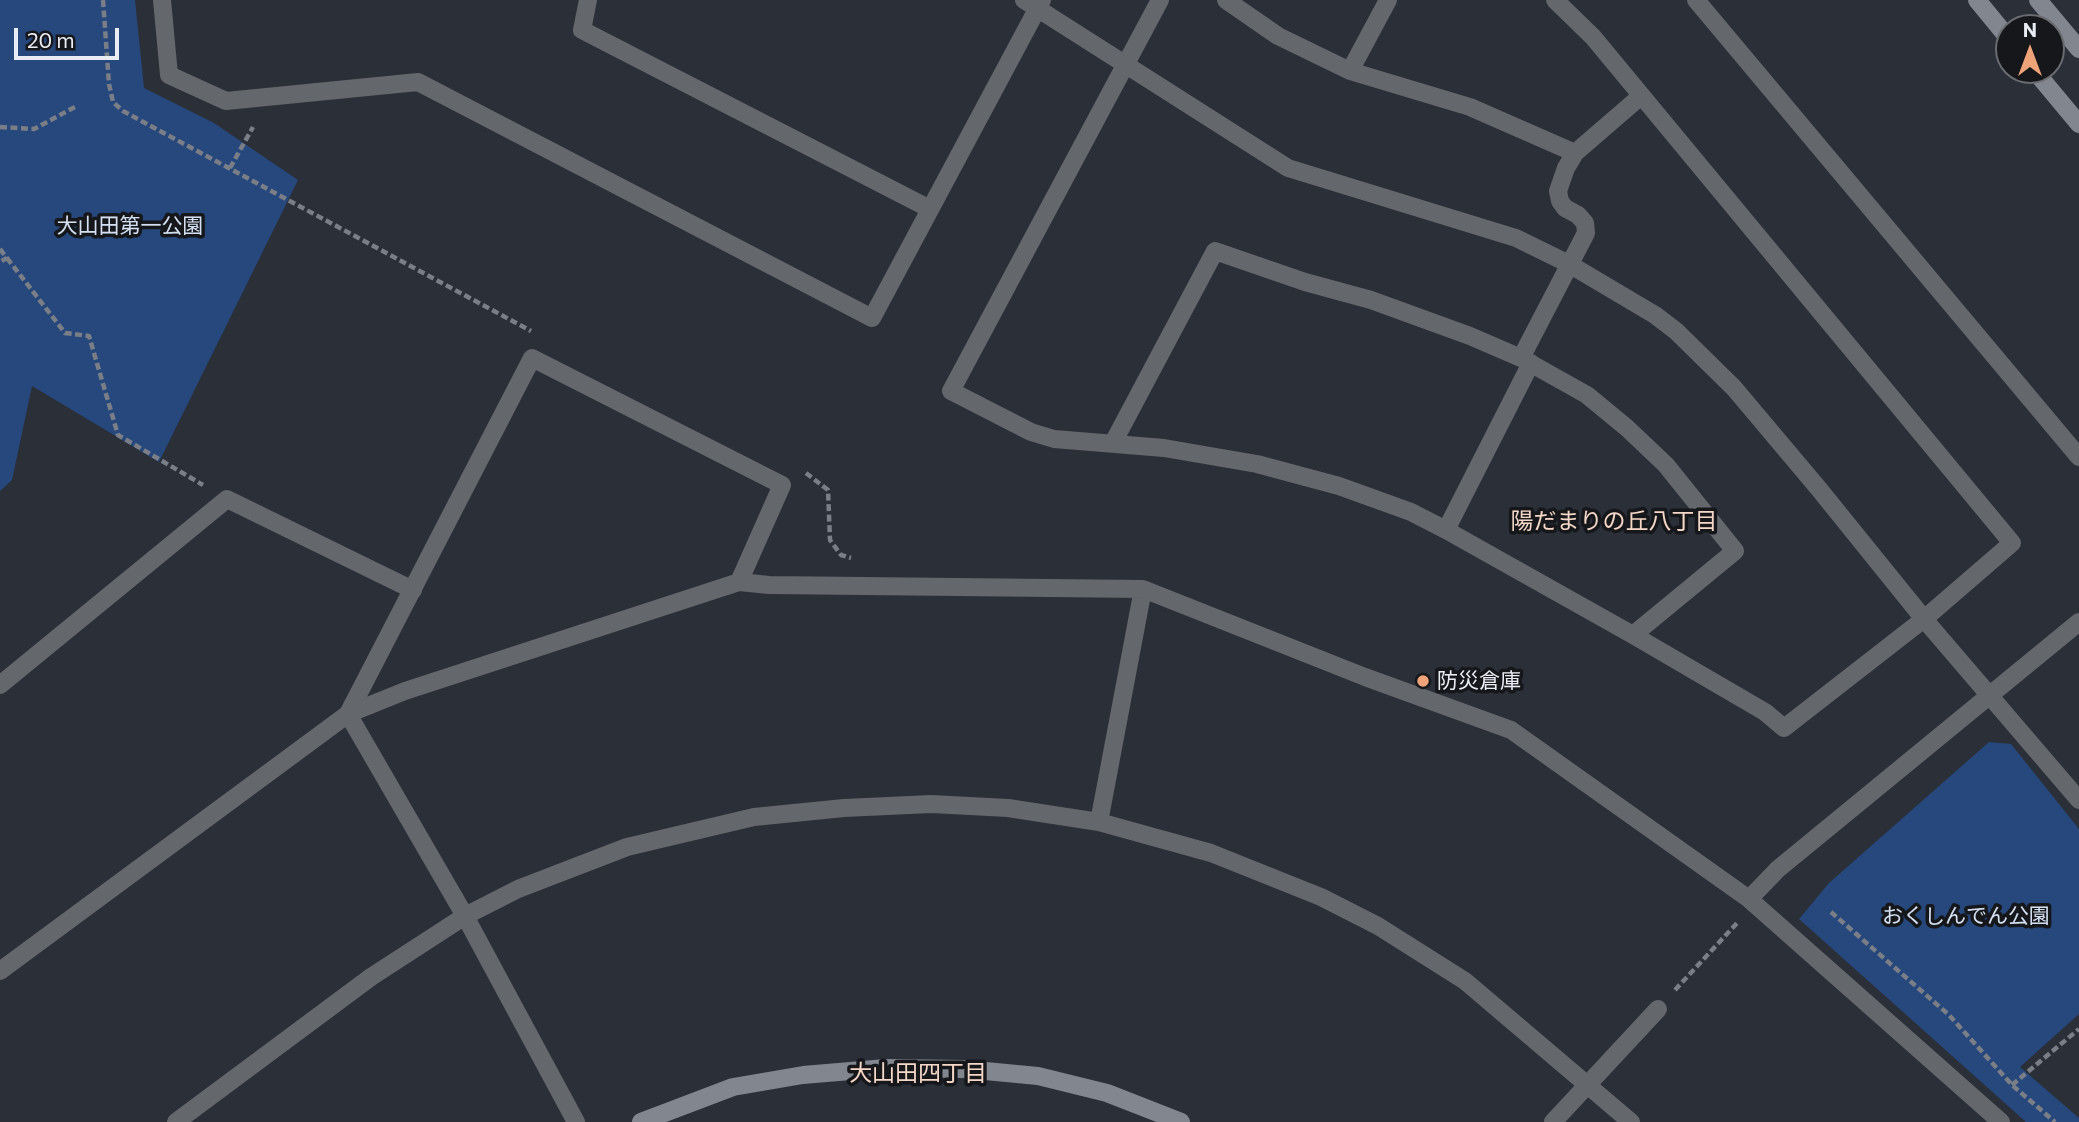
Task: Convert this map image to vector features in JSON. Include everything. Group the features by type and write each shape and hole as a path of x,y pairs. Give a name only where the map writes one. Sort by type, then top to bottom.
{"street":[{"path":"162,0 169,75 226,101 418,82 872,318 1035,2 1124,64 1288,168 1516,238 1569,264 1655,315 1734,388 1779,439 1924,619 2076,790"},
{"path":"588,0 582,30 930,209"},
{"path":"1160,0 951,391 1043,436 1074,442 1113,443 1210,455 1303,476 1411,512 1633,635 1765,712 1784,728 1924,619 2012,543 1593,37 1555,0"},
{"path":"1226,0 1278,36 1350,71 1470,107 1575,153"},
{"path":"1350,71 1388,0"},
{"path":"1696,0 2079,457"},
{"path":"1977,0 1995,22"},
{"path":"2038,0 2079,49"},
{"path":"2046,84 2079,124"},
{"path":"1446,530 1569,264 1586,233 1585,223 1560,201 1558,191 1566,168 1575,153 1641,96"},
{"path":"1113,443 1215,251 1305,282 1371,300 1471,336 1526,360 1587,395 1666,465 1735,551 1633,635"},
{"path":"348,714 532,358 782,485 739,582"},
{"path":"0,685 228,499 413,590"},
{"path":"0,971 348,714 405,691 739,582 782,586 1143,589 1365,677 1511,730 1752,901 2001,1122"},
{"path":"1099,822 1143,589"},
{"path":"1752,901 1778,869 2079,622"},
{"path":"348,714 466,916 576,1122"},
{"path":"176,1122 371,977 466,916 518,889 627,847 754,817 844,808 931,804 1008,808 1099,822 1163,838 1245,865 1321,897 1378,926 1465,981 1631,1122"},
{"path":"1553,1122 1658,1009"},
{"path":"641,1122 733,1087 803,1075 886,1068 964,1069 1038,1076 1107,1093 1181,1122"}],"path":[{"path":"103,0 109,84 113,102 123,111 541,336 532,358"},
{"path":"0,127 34,129 75,107"},
{"path":"230,168 253,127"},
{"path":"0,249 65,333 89,336 118,435 228,499"},
{"path":"0,262 8,258"},
{"path":"1658,1009 1752,901"},
{"path":"1831,912 1950,1015 2012,1085 2055,1122"},
{"path":"2012,1085 2079,1029"}],"green space":[{"name":"大山田第一公園","path":"0,0 135,0 144,88 214,123 298,180 159,462 32,386 12,480 0,491"},
{"name":"おくしんでん公園","path":"1989,742 2011,744 2079,829 2079,1014 2020,1067 2079,1118 2079,1122 2026,1122 1799,919 1829,883"}],"place":[{"name":"防災倉庫","path":"1423,681"}],"district":[{"name":"陽だまりの丘八丁目","path":"1614,521"},
{"name":"大山田四丁目","path":"918,1073"}]}
